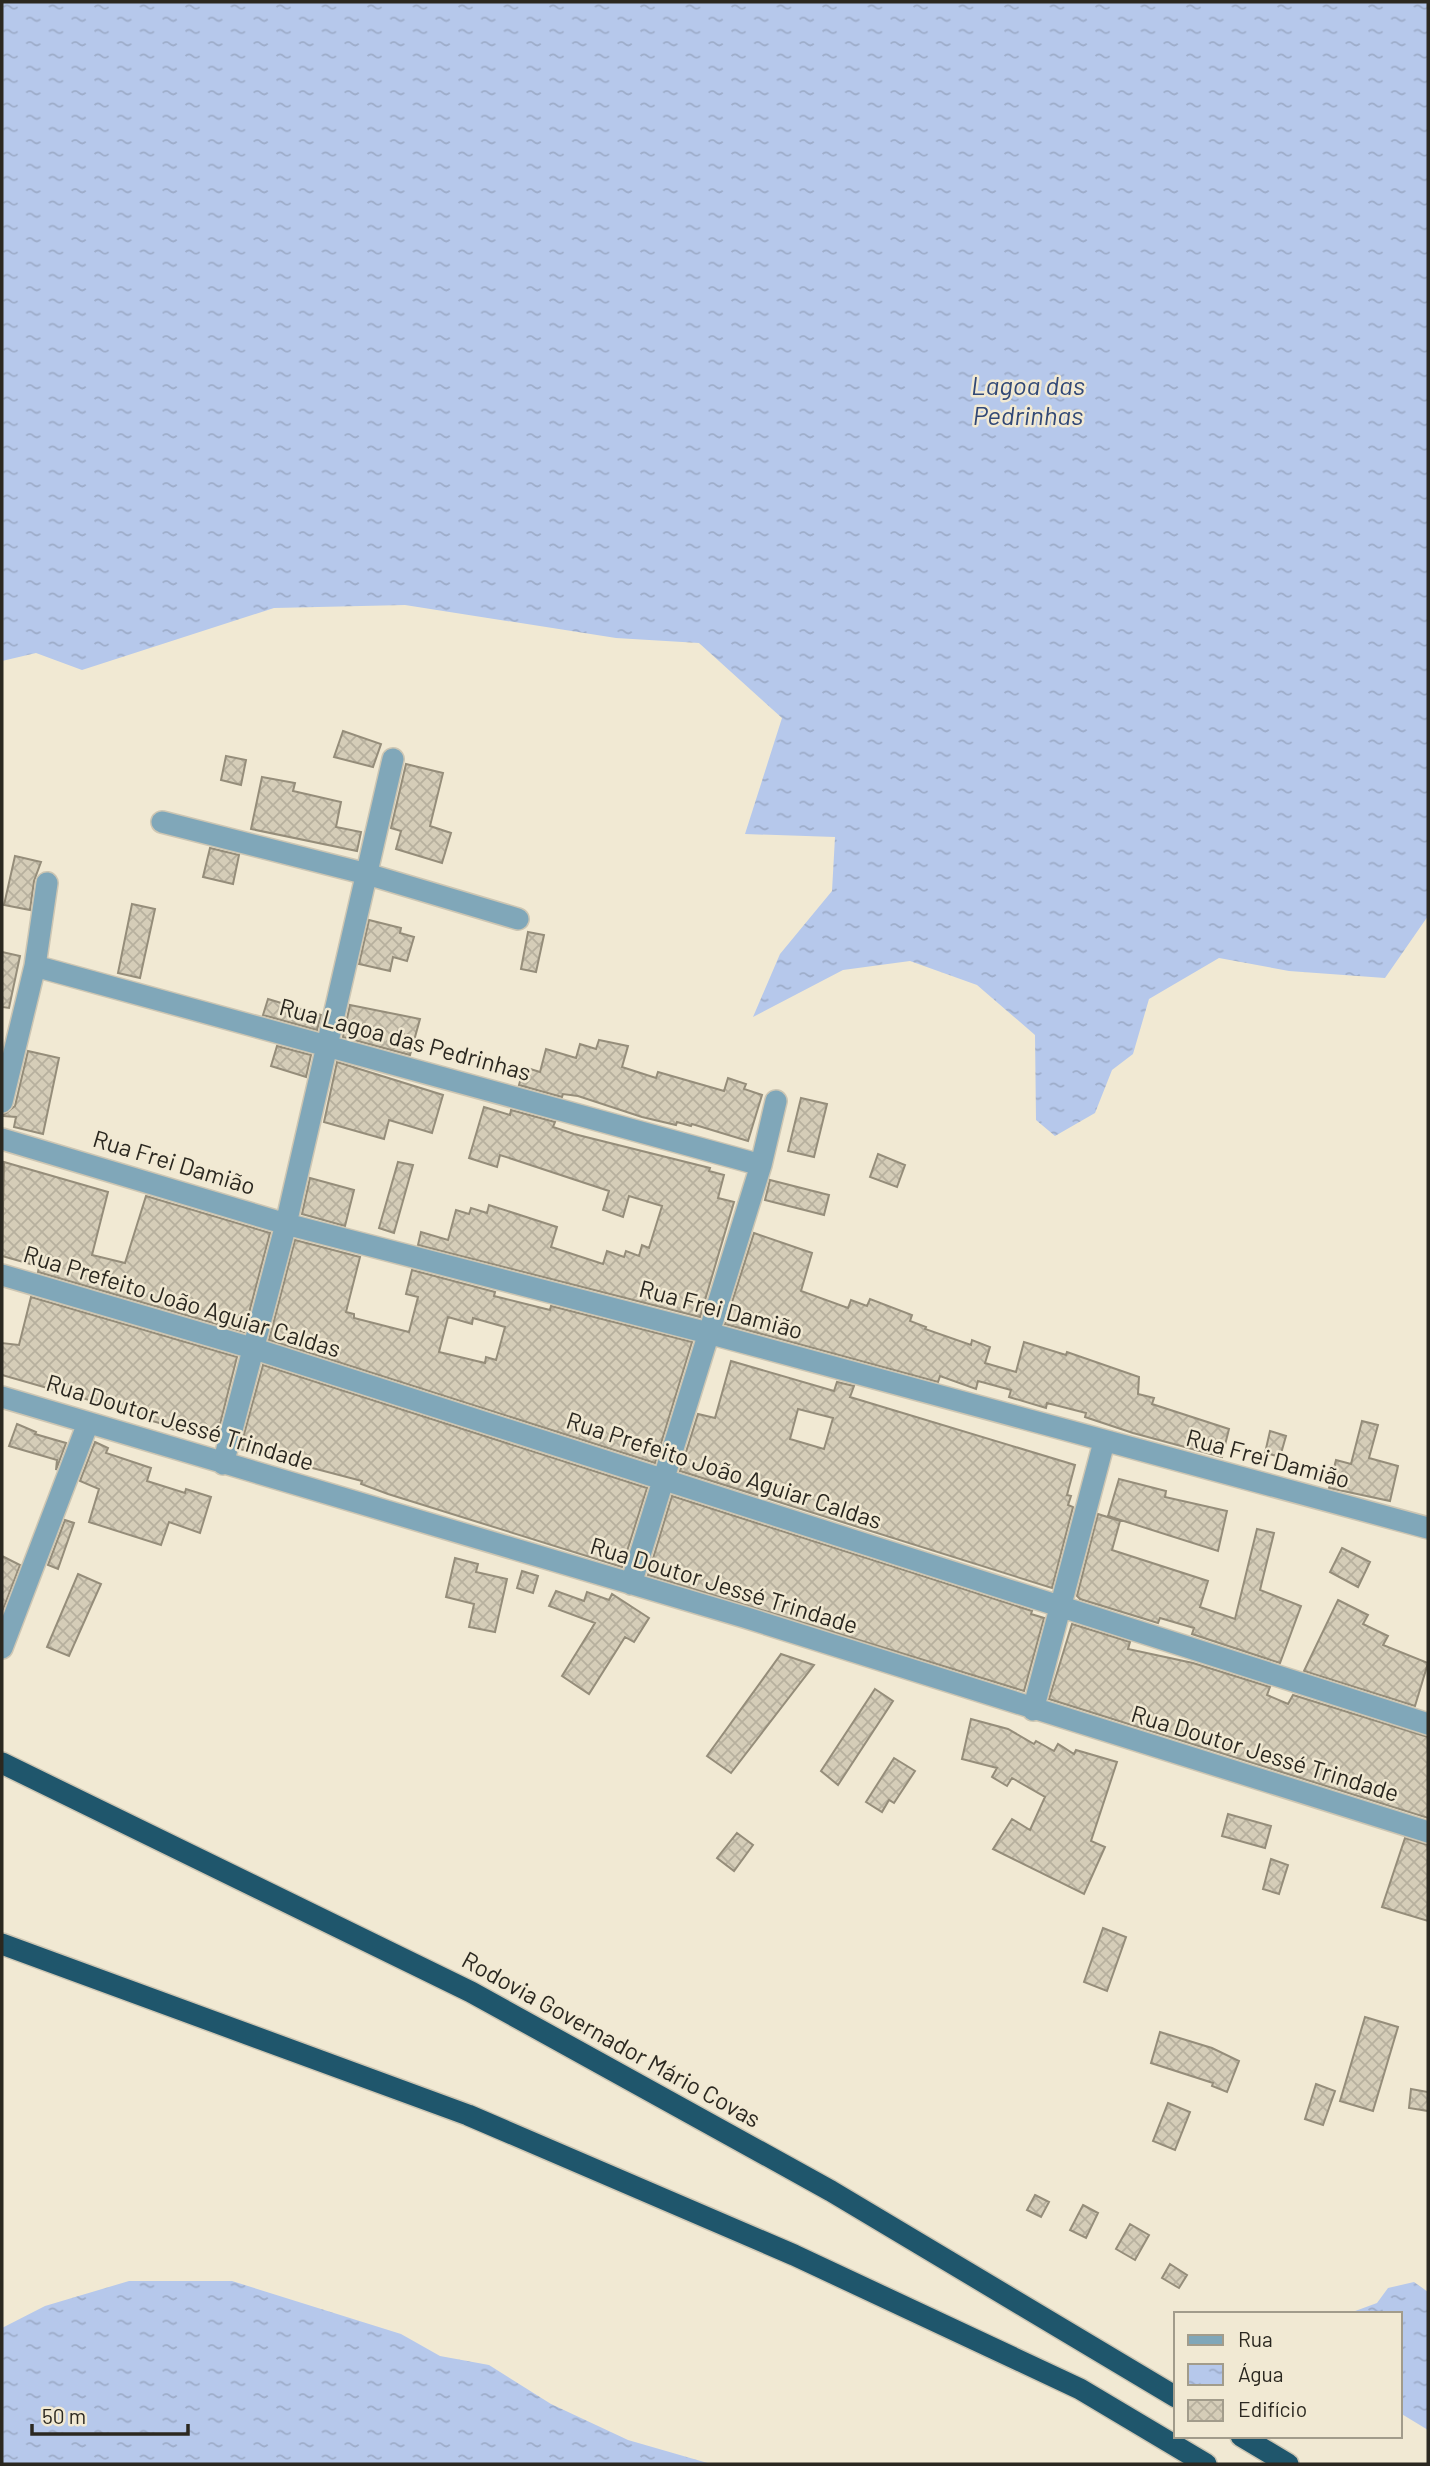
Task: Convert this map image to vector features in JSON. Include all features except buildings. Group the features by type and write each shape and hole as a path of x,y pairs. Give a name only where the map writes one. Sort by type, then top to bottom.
{"highway":[{"name":"Rodovia Governador Mário Covas","path":"2,1763 471,1992 831,2191 1174,2397"},
{"path":"2,1944 468,2115 794,2255 1080,2389 1206,2464"},
{"path":"1244,2438 1288,2464"}],"street":[{"path":"223,1464 286,1224 393,759"},
{"path":"162,822 367,874 518,919"},
{"path":"2,1102 11,1026 35,966 47,883"},
{"name":"Rua Lagoa das Pedrinhas","path":"35,966 761,1165"},
{"path":"631,1584 761,1165 776,1101"},
{"name":"Rua Frei Damião","path":"2,1139 286,1224 708,1333 1428,1528"},
{"name":"Rua Prefeito João Aguiar Caldas","path":"2,1275 252,1348 1060,1604 1428,1724"},
{"name":"Rua Doutor Jessé Trindade","path":"2,1397 631,1584 1428,1832"},
{"path":"2,1648 88,1423"},
{"path":"1033,1710 1104,1442"}],"water":[{"name":"Lagoa das Pedrinhas","path":"2,2 1428,2 1428,916 1385,978 1289,971 1219,958 1149,999 1133,1054 1112,1070 1095,1113 1055,1136 1036,1120 1035,1035 977,985 910,961 843,970 753,1017 780,954 832,891 835,837 745,834 782,718 699,643 616,638 405,605 274,608 82,670 36,653 2,661"},
{"path":"129,2281 232,2281 401,2334 440,2356 489,2365 551,2404 628,2440 711,2464 2,2464 2,2328 45,2306"},
{"path":"1414,2282 1428,2292 1428,2430 1402,2414 1402,2312 1352,2312 1377,2303 1388,2288"}]}
